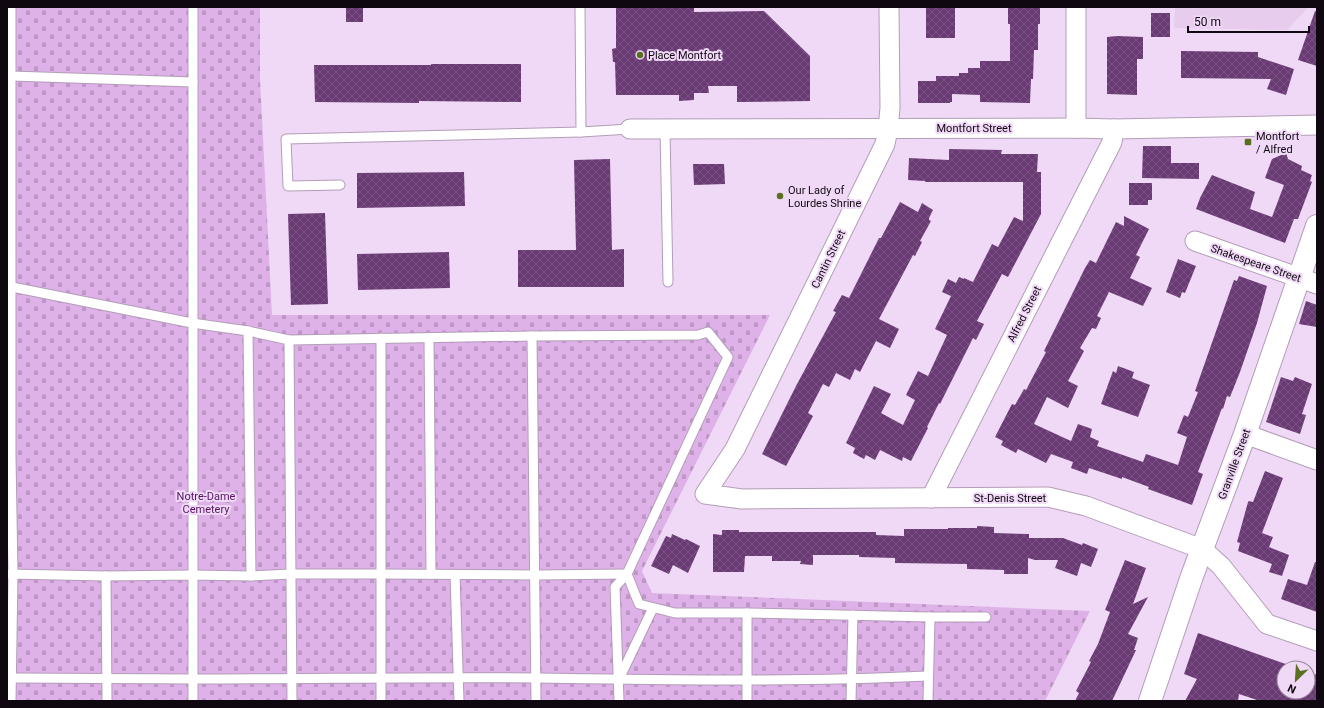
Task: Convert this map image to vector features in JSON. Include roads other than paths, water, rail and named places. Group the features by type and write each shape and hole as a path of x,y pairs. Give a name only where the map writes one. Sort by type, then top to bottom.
{"street":[{"name":"Cantin Street","path":"705,494 735,449 885,144 890,108 889,7"},
{"path":"1076,7 1076,128"},
{"name":"Montfort Street","path":"630,129 1114,129 1317,125"},
{"name":"Alfred Street","path":"931,498 1112,142 1114,129"},
{"name":"Granville Street","path":"1150,701 1202,549 1245,434 1308,281 1317,226"},
{"name":"Shakespeare Street","path":"1196,241 1308,281"},
{"path":"1245,434 1317,460"},
{"name":"St-Denis Street","path":"705,494 742,499 1048,497 1086,506 1202,549 1221,566 1267,624 1317,641"}],"lane":[{"path":"11,7 9,287 9,667 12,678 11,701"},
{"path":"193,7 193,701"},
{"path":"580,7 581,132"},
{"path":"11,76 193,82"},
{"path":"340,185 288,186 286,139 581,132 630,129"},
{"path":"665,129 668,282"},
{"path":"9,287 192,323 248,331 289,340 698,335 708,332 728,357 627,574 615,587 619,701"},
{"path":"248,331 251,576"},
{"path":"532,336 536,701"},
{"path":"381,338 381,701"},
{"path":"429,338 431,574"},
{"path":"289,340 292,701"},
{"path":"10,574 106,576 251,576 292,574 627,574"},
{"path":"455,574 459,701"},
{"path":"627,574 639,604 675,613 986,618"},
{"path":"106,576 107,701"},
{"path":"619,680 653,608"},
{"path":"747,613 747,701"},
{"path":"851,701 853,615"},
{"path":"928,701 930,617"},
{"path":"12,678 536,678 619,680 747,680 852,679 928,676"}],"place":[{"name":"Place Montfort","path":"640,55"},
{"name":"Montfort / Alfred","path":"1248,142"},
{"name":"Our Lady of Lourdes Shrine","path":"780,196"}],"park label":[{"name":"Notre-Dame Cemetery","path":"206,502"}]}
